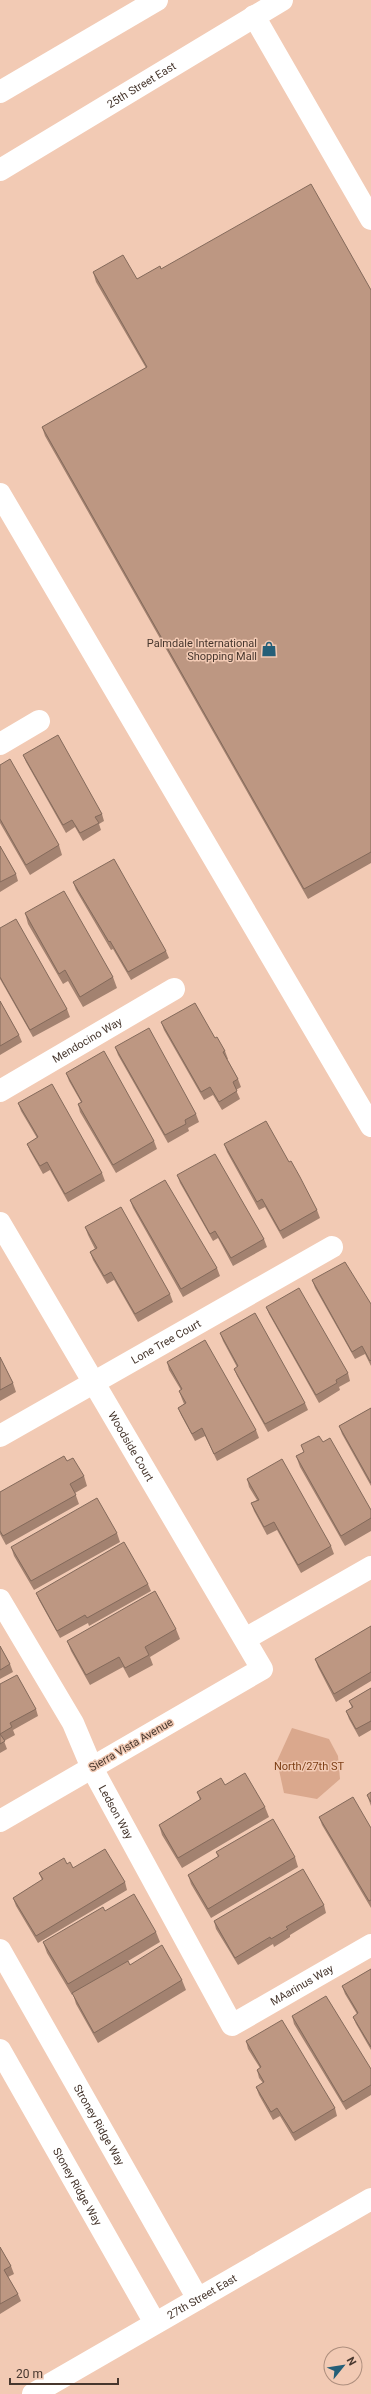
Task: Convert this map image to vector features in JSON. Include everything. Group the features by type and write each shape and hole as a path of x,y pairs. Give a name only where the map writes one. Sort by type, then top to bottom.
{"street":[{"path":"0,92 157,0"},
{"name":"25th Street East","path":"0,170 282,0"},
{"path":"254,16 371,219"},
{"path":"0,494 371,1126"},
{"path":"0,744 39,721"},
{"name":"Mendocino Way","path":"0,1091 174,989"},
{"name":"Woodside Court","path":"0,1223 262,1669"},
{"name":"Lone Tree Court","path":"0,1436 94,1384 332,1246"},
{"path":"245,1639 371,1566"},
{"name":"Ledson Way","path":"0,1600 73,1723 92,1768 232,2025"},
{"name":"Sierra Vista Avenue","path":"0,1821 262,1669"},
{"name":"MAarinus Way","path":"232,2025 371,1945"},
{"name":"Stroney Ridge Way","path":"0,1950 198,2300"},
{"name":"Stoney Ridge Way","path":"0,2050 155,2323"},
{"name":"27th Street East","path":"33,2394 371,2199"}],"green space":[{"name":"North/27th ST","path":"292,1728 329,1739 338,1756 340,1779 317,1799 284,1793 277,1761"}],"building":[{"name":"Palmdale International Shopping Mall","path":"311,184 371,290 371,852 304,889 42,427 147,367 93,272 123,255 137,279 160,266 161,269"},
{"path":"58,735 102,814 95,817 99,823 80,833 72,820 63,825 23,755"},
{"path":"10,759 59,845 26,865 0,819 0,765"},
{"path":"0,846 16,874 0,882"},
{"path":"114,859 166,951 128,972 73,882"},
{"path":"64,891 113,977 80,997 65,970 59,974 25,913"},
{"path":"16,919 67,1009 30,1030 0,977 0,928"},
{"path":"0,1001 19,1035 0,1046"},
{"path":"195,1003 215,1038 217,1037 225,1051 223,1052 238,1079 233,1082 237,1091 219,1102 210,1087 201,1092 161,1022"},
{"path":"149,1028 196,1114 185,1120 186,1124 165,1135 115,1047"},
{"path":"104,1051 154,1141 113,1165 78,1104 82,1102 66,1073"},
{"path":"52,1084 102,1173 65,1194 47,1162 40,1166 27,1144 38,1137 18,1103"},
{"path":"266,1121 289,1162 291,1161 317,1210 280,1231 262,1199 257,1202 224,1144"},
{"path":"215,1154 264,1239 231,1258 215,1231 210,1234 177,1175"},
{"path":"165,1180 217,1268 181,1289 130,1200"},
{"path":"121,1207 170,1294 135,1314 111,1272 104,1276 90,1252 97,1248 85,1227"},
{"path":"345,1262 371,1304 370,1361 362,1346 352,1352 312,1280"},
{"path":"299,1288 348,1373 336,1380 337,1383 316,1395 266,1307"},
{"path":"255,1313 305,1403 265,1424 234,1369 238,1366 220,1333"},
{"path":"205,1340 256,1430 214,1454 202,1428 192,1434 178,1408 186,1403 179,1391 182,1389 167,1362"},
{"path":"0,1357 13,1383 0,1390"},
{"path":"371,1408 371,1483 339,1426"},
{"path":"319,1436 323,1442 330,1438 371,1510 371,1518 341,1536 296,1456 304,1452 301,1445"},
{"path":"64,1456 67,1461 73,1458 84,1476 70,1484 76,1495 3,1536 0,1531 0,1492"},
{"path":"282,1459 331,1546 298,1565 274,1522 264,1527 251,1503 259,1500 247,1479"},
{"path":"97,1498 117,1533 31,1581 11,1547"},
{"path":"124,1542 148,1584 87,1618 85,1615 57,1631 36,1593"},
{"path":"155,1591 176,1629 145,1647 149,1655 125,1668 119,1657 86,1675 67,1641"},
{"path":"371,1626 371,1672 334,1694 315,1659"},
{"path":"0,1646 10,1664 0,1670"},
{"path":"17,1675 36,1709 10,1723 12,1727 0,1734 0,1684"},
{"path":"371,1688 371,1721 356,1729 346,1711 353,1707 349,1701"},
{"path":"0,1734 5,1741 0,1744"},
{"path":"245,1773 265,1807 178,1858 159,1825 201,1799 197,1792 221,1778 225,1785"},
{"path":"371,1792 371,1802 367,1795"},
{"path":"353,1797 371,1828 371,1900 369,1901 319,1817"},
{"path":"273,1819 295,1857 208,1909 188,1875 219,1856 216,1852"},
{"path":"105,1849 125,1882 36,1936 13,1898 43,1879 39,1873 64,1858 67,1864 70,1862 73,1868"},
{"path":"303,1869 324,1905 286,1927 288,1929 271,1939 270,1937 235,1958 214,1921"},
{"path":"134,1894 156,1932 68,1984 43,1942 103,1907 105,1911"},
{"path":"162,1945 182,1980 94,2033 72,1993 128,1961 130,1965"},
{"path":"371,1969 371,2047 353,2017 358,2013 342,1986"},
{"path":"326,1996 371,2069 371,2085 343,2102 292,2016"},
{"path":"282,2020 335,2108 293,2133 277,2108 271,2112 256,2087 264,2082 257,2070 261,2067 246,2041"},
{"path":"0,2247 11,2266 4,2270 18,2294 0,2304"}],"place":[{"name":"Palmdale International Shopping Mall","path":"269,649"}]}
